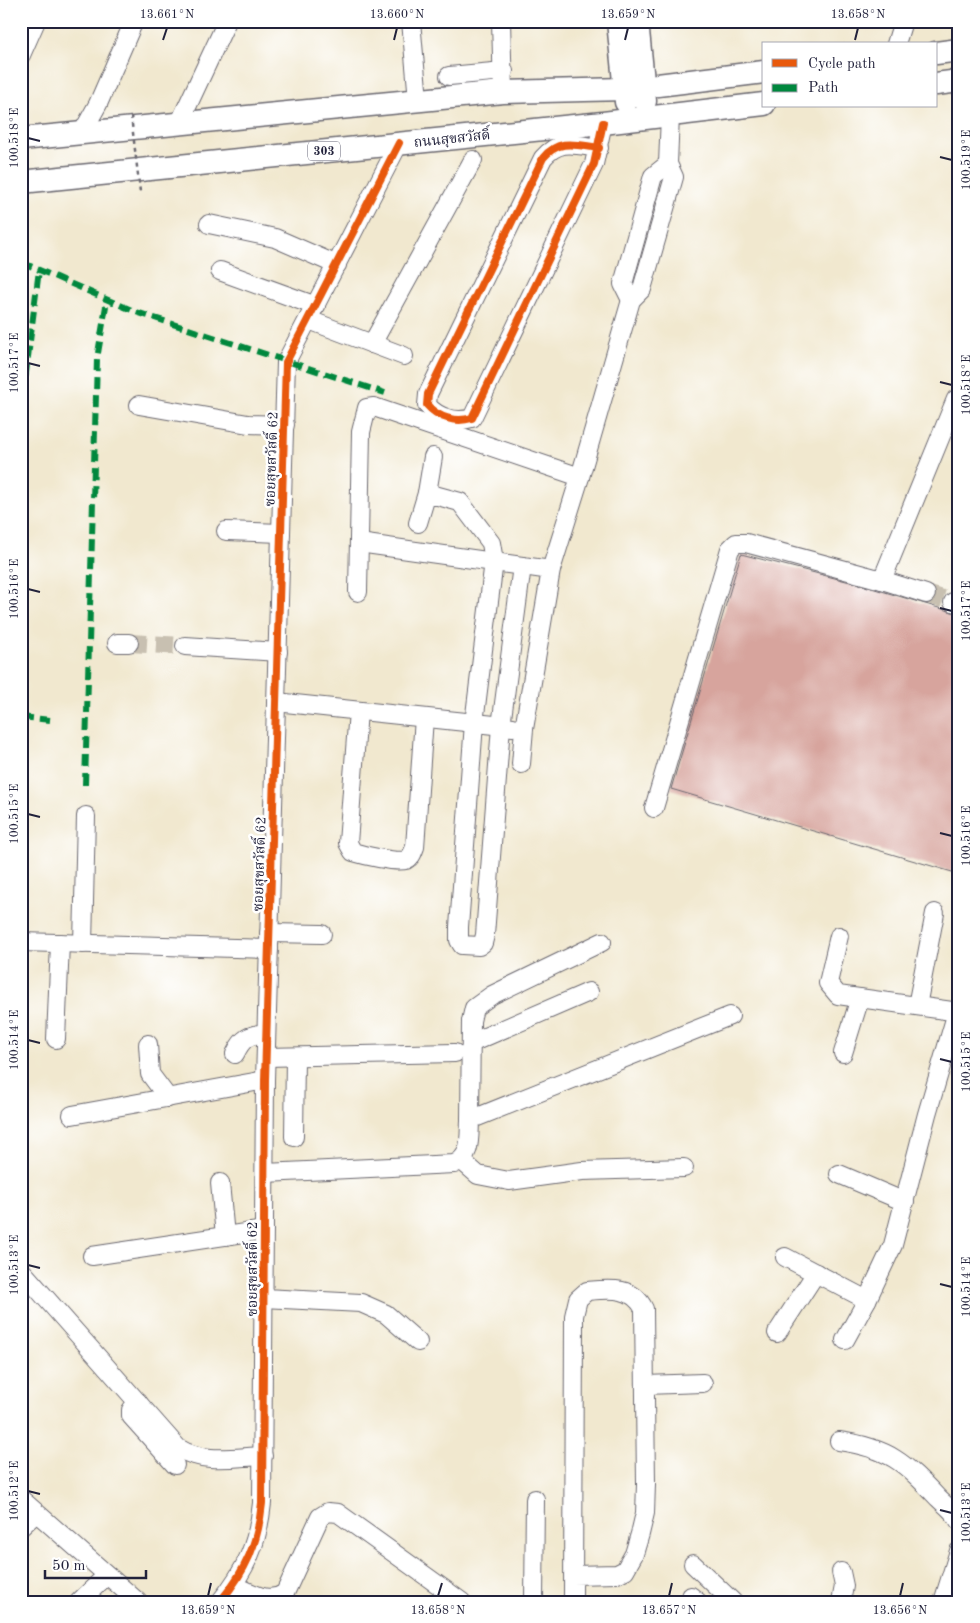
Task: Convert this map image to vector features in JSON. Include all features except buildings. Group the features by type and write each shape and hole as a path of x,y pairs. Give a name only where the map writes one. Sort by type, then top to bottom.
{"main road":[{"path":"618,21 634,87"},
{"path":"637,21 634,87 637,119"},
{"path":"938,53 959,50"},
{"path":"21,139 418,100 503,81 634,87 762,72"},
{"path":"938,84 959,82"},
{"name":"ถนนสุขสวัสดิ์","path":"21,182 603,123 762,104"}],"street":[{"path":"21,55 36,21"},
{"path":"82,133 98,104 134,21"},
{"path":"179,124 227,21"},
{"path":"411,21 418,100"},
{"path":"449,76 503,81 501,21"},
{"path":"897,42 903,21"},
{"path":"521,764 524,729 551,570 631,300 642,289 674,177 668,164 670,115"},
{"path":"599,148 568,144 555,146 543,158 428,394 427,405 433,412 454,420 464,421 472,418 594,164 599,148 603,123"},
{"name":"ซอยสุขสวัสดิ์ 62","path":"220,1602 234,1585 250,1557 260,1527 263,1456 266,1032 286,362 313,313 398,143"},
{"path":"372,344 473,160"},
{"path":"209,224 275,238 337,265"},
{"path":"220,271 313,313 372,344 404,356"},
{"path":"882,580 956,400"},
{"path":"139,405 248,424 285,425"},
{"path":"358,592 361,432 367,408 374,407 580,477"},
{"path":"418,523 427,493 433,457"},
{"path":"427,493 460,502 491,543 494,562 474,723 458,934 462,945 468,946 480,946 483,943 485,934 502,726 522,566"},
{"path":"226,531 281,533"},
{"path":"359,542 551,570"},
{"path":"654,808 725,561 736,543 746,543 926,594"},
{"path":"186,646 278,652"},
{"path":"276,702 524,729"},
{"path":"358,711 348,843 353,852 404,861 411,856 415,847 424,718"},
{"path":"83,944 86,816"},
{"path":"917,1006 935,914"},
{"path":"21,942 83,944 269,941 322,934"},
{"path":"839,936 828,983 838,994 958,1012 927,1114 906,1202 893,1245 867,1300 844,1340"},
{"path":"265,1173 454,1164 462,1161 467,1154 470,1120 471,1043 474,1008 480,1003 602,942"},
{"path":"56,1039 60,943"},
{"path":"471,1043 589,992"},
{"path":"843,1053 860,998"},
{"path":"470,1120 730,1016"},
{"path":"235,1054 240,1043 249,1034 266,1032"},
{"path":"148,1044 150,1074 168,1098"},
{"path":"266,1057 455,1053"},
{"path":"294,1137 295,1056"},
{"path":"72,1115 265,1080"},
{"path":"462,1161 478,1175 509,1181 582,1171 684,1168"},
{"path":"839,1174 906,1202"},
{"path":"220,1183 225,1236"},
{"path":"92,1256 264,1230"},
{"path":"785,1257 867,1300"},
{"path":"21,1270 178,1448 189,1455 203,1459 263,1456"},
{"path":"777,1333 816,1273"},
{"path":"573,1576 617,1574 625,1570 634,1554 645,1513 644,1309 639,1298 629,1292 587,1291 578,1299 574,1316 573,1576 573,1602"},
{"path":"264,1298 361,1303 386,1314 418,1342"},
{"path":"645,1385 703,1383"},
{"path":"138,1402 131,1410 131,1416 175,1465"},
{"path":"839,1440 882,1451 898,1460 912,1470 959,1521"},
{"path":"21,1499 138,1602"},
{"path":"534,1602 535,1499"},
{"path":"234,1585 263,1598 276,1598 285,1593 320,1517 328,1512 338,1513 462,1602"},
{"path":"21,1528 36,1513"},
{"path":"942,1602 959,1551"},
{"path":"693,1564 733,1602"},
{"path":"840,1602 844,1586 841,1572"},
{"path":"79,1602 107,1575"}],"path":[{"path":"131,116 140,192"}],"tunnel":[{"path":"926,594 953,602"},
{"path":"129,643 185,646"}],"marked path":[{"path":"21,262 136,312 385,393"},
{"path":"21,412 39,270"},
{"path":"85,785 97,359 107,300"},
{"path":"21,717 50,720"}],"cycle path":[{"path":"599,148 590,147 583,145 562,145 549,152 543,158 428,394 427,405 436,413 454,420 472,418 594,164 603,123"},
{"path":"220,1602 237,1579 249,1556 254,1544 262,1503 265,1080 286,362 399,143"}]}
